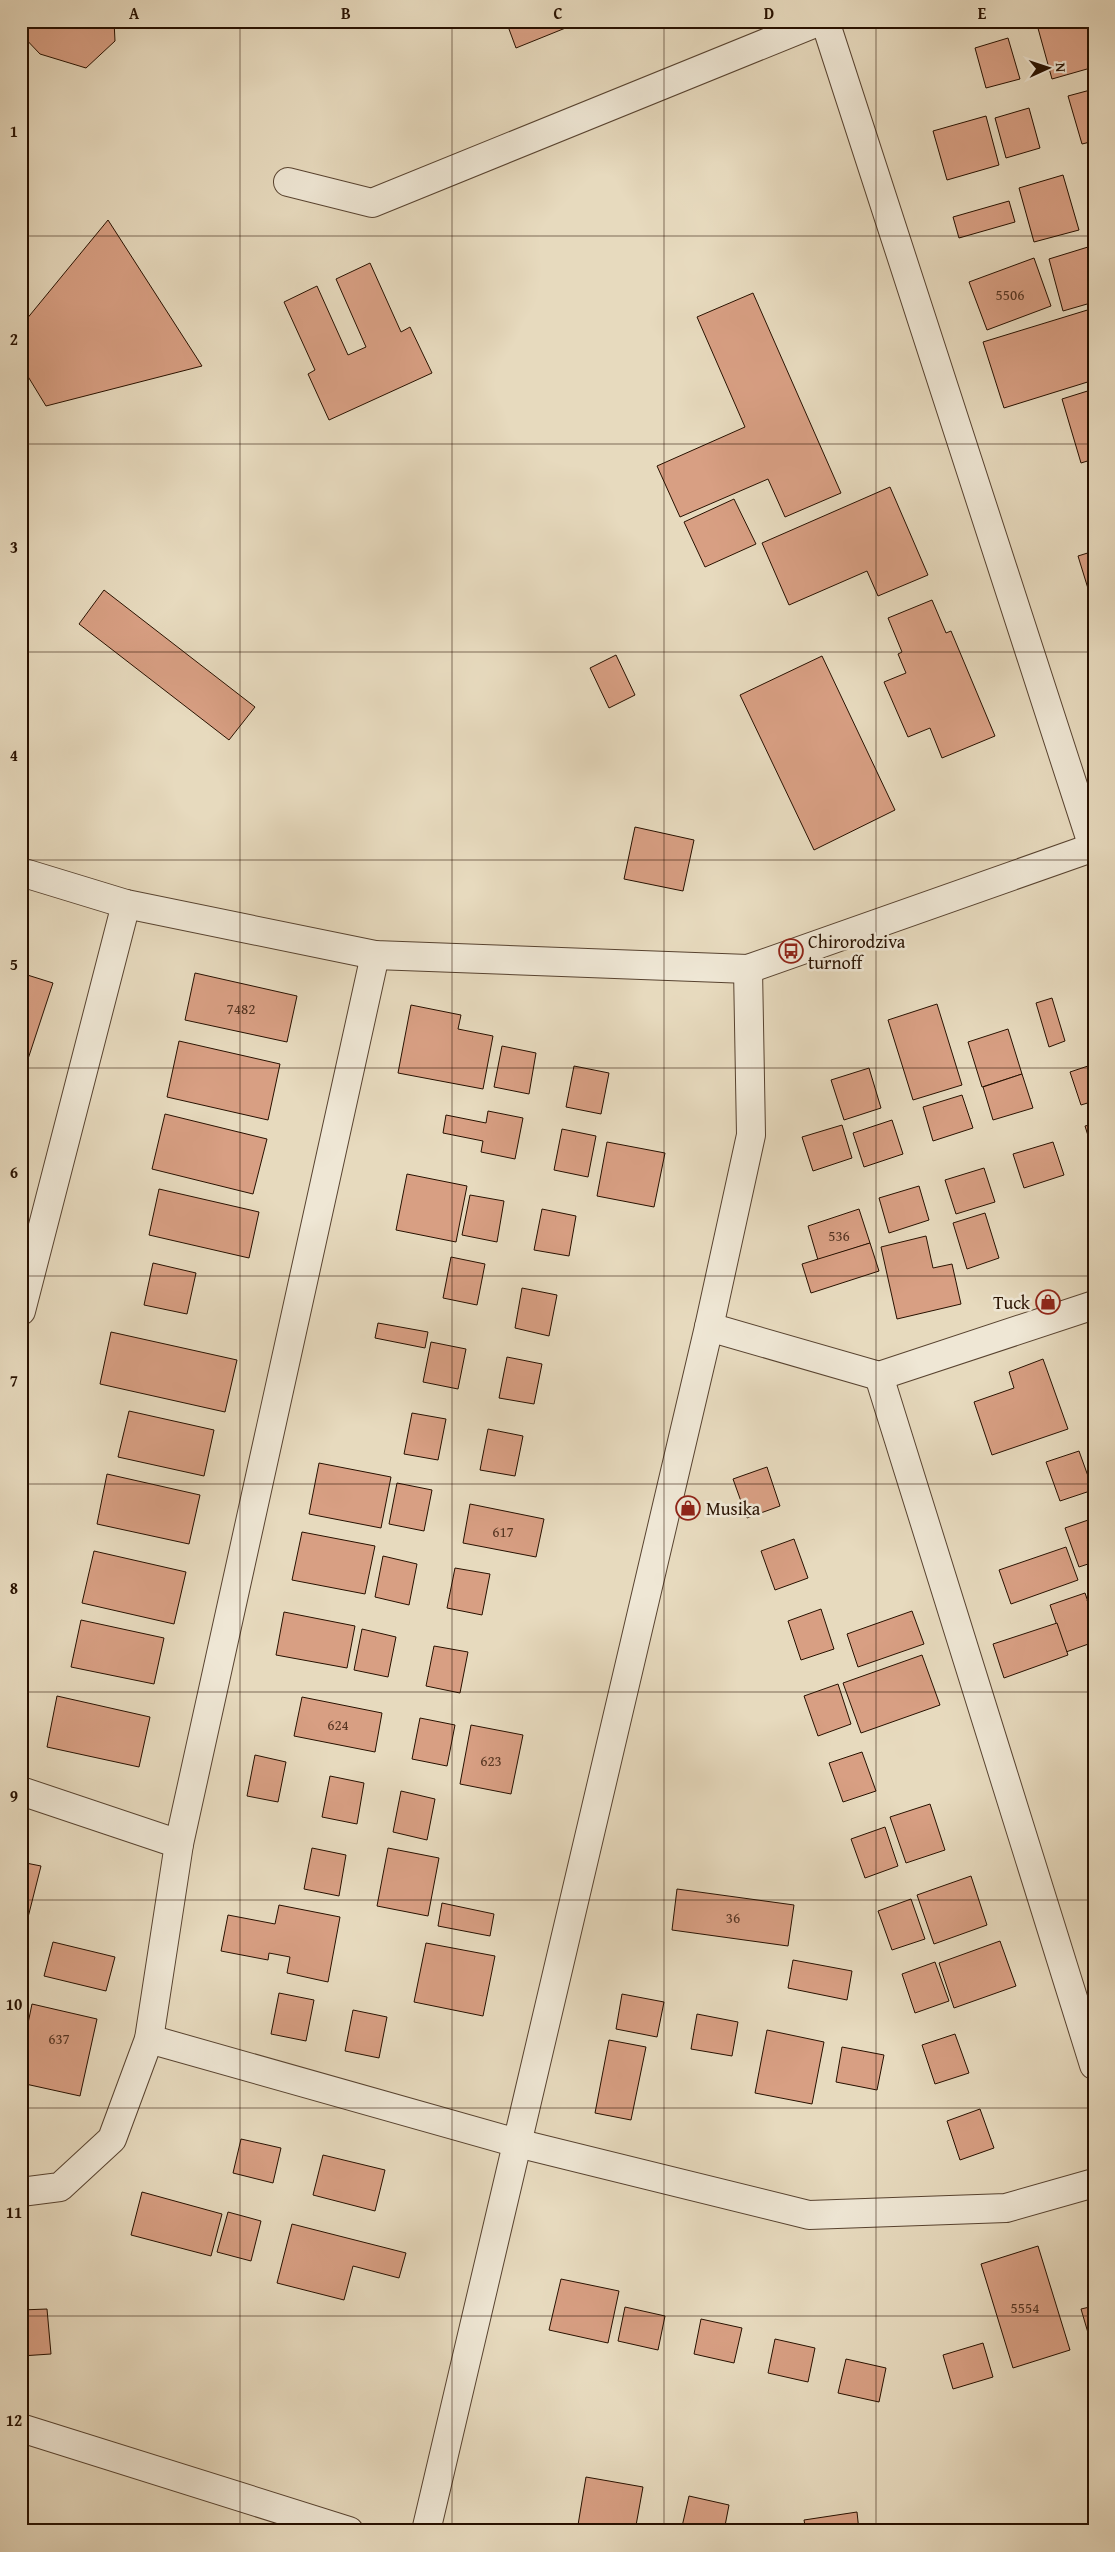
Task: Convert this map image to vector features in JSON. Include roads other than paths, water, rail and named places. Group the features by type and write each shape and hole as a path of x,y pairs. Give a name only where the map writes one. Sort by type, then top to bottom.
{"street":[{"path":"288,182 372,203 820,21"},
{"path":"21,872 126,904 375,955 748,969 1094,847 825,21"},
{"path":"21,1311 126,904"},
{"path":"21,2192 60,2187 112,2139 149,2039 179,1844 375,955"},
{"path":"426,2531 709,1327 750,1135 748,969"},
{"path":"709,1327 879,1376 1094,1305"},
{"path":"879,1376 1094,2065"},
{"path":"21,1791 179,1844"},
{"path":"149,2039 517,2143 809,2215 1006,2208 1094,2183"},
{"path":"21,2428 349,2531"}],"place":[{"name":"Chirorodziva turnoff","path":"791,951"},
{"name":"Tuck","path":"1048,1302"},
{"name":"Musika","path":"688,1508"}]}
